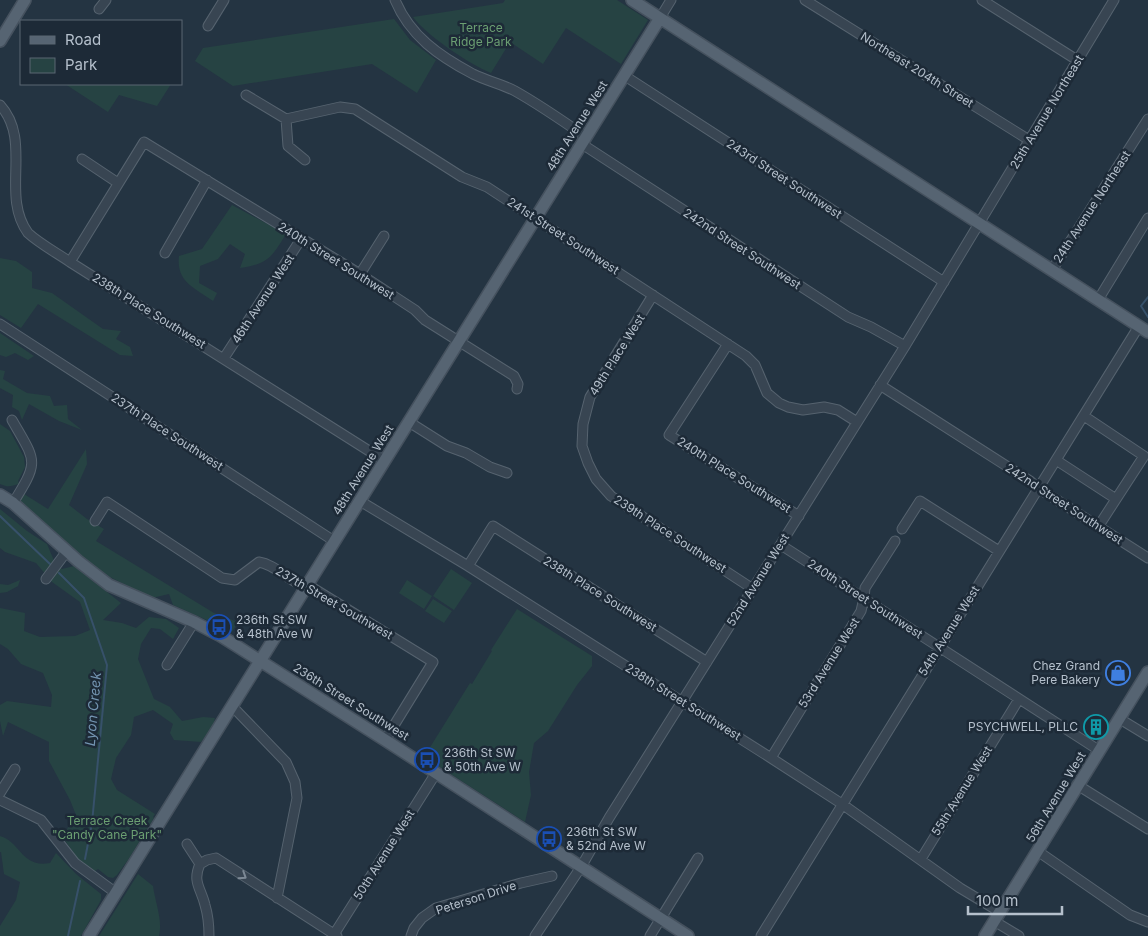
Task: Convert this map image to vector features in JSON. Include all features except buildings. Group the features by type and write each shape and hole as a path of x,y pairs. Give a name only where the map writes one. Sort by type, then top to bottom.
{"main road":[{"path":"0,41 24,0"},
{"path":"632,0 1143,329"},
{"name":"48th Avenue West","path":"89,936 660,18"},
{"name":"236th Street Southwest","path":"0,495 13,503 109,585 194,622 221,636 688,936"},
{"name":"56th Avenue West","path":"985,936 1039,852 1148,672"}],"street":[{"path":"100,9 106,0"},
{"path":"208,26 224,0"},
{"name":"242nd Street Southwest","path":"395,0 402,16 414,33 439,53 474,74 502,84 517,92 584,141 848,318 871,327 905,346"},
{"path":"660,18 671,0"},
{"name":"Northeast 204th Street","path":"805,0 1029,140"},
{"path":"982,0 1078,60"},
{"name":"25th Avenue Northeast","path":"980,224 1114,0"},
{"name":"243rd Street Southwest","path":"625,76 944,282"},
{"path":"246,95 286,119 288,146 305,160"},
{"name":"238th Place Southwest","path":"0,105 7,113 14,131 11,190 17,216 29,234 70,262 385,461"},
{"name":"241st Street Southwest","path":"286,119 340,107 355,109 462,177 487,187 746,356 754,365 767,393 779,403 803,410 824,407 838,410 857,422"},
{"name":"24th Avenue Northeast","path":"1052,270 1148,119"},
{"name":"240th Street Southwest","path":"118,183 144,142 360,274 414,310 425,320 514,376 518,384 517,389"},
{"path":"70,262 118,183 82,159"},
{"path":"165,253 207,180"},
{"path":"1098,300 1148,218"},
{"name":"52nd Avenue West","path":"535,936 580,867 980,224"},
{"path":"360,274 384,236"},
{"name":"46th Avenue West","path":"224,358 301,239"},
{"name":"49th Place West","path":"582,446 583,424 590,397 653,295"},
{"name":"237th Place Southwest","path":"0,324 334,541"},
{"name":"54th Avenue West","path":"761,936 1038,488 1143,329"},
{"name":"240th Place Southwest","path":"728,344 669,435 798,516"},
{"name":"242nd Street Southwest","path":"880,385 1148,558"},
{"path":"1084,416 1144,456 1098,527"},
{"path":"12,420 33,461 28,479 13,503"},
{"path":"409,422 447,446 466,453 490,467 508,473"},
{"name":"239th Place Southwest","path":"582,446 596,479 611,496 754,588"},
{"path":"1056,460 1116,499"},
{"name":"238th Street Southwest","path":"360,501 468,566 842,804 960,888 1019,936"},
{"path":"902,529 920,501 999,551"},
{"name":"237th Street Southwest","path":"95,521 107,502 222,578 235,580 259,562 266,563 300,585 308,585 433,662 385,740"},
{"name":"238th Place Southwest","path":"468,566 493,526 706,662"},
{"name":"53rd Avenue West","path":"771,758 861,611 865,588 895,541"},
{"name":"240th Street Southwest","path":"781,545 1100,751"},
{"path":"46,579 68,551"},
{"path":"167,665 194,622"},
{"name":"55th Avenue West","path":"921,859 1020,698"},
{"path":"232,706 286,762 295,782 297,798 277,898"},
{"path":"1120,719 1148,736"},
{"path":"0,793 15,769"},
{"name":"50th Avenue West","path":"335,935 436,773"},
{"path":"1079,786 1148,830"},
{"path":"0,800 41,820 76,863 116,893"},
{"path":"187,844 200,864"},
{"path":"1039,852 1130,914 1146,921"},
{"path":"209,936 205,903 196,881 200,864 216,858 335,935"},
{"path":"650,936 698,858"},
{"name":"Peterson Drive","path":"411,936 414,928 422,918 436,908 552,876"}],"green space":[{"name":"Terrace Ridge Park","path":"505,0 617,0 648,20 621,64 566,28 543,64 510,42 491,73 471,63 449,48 428,32 413,17 503,3"},
{"name":"Terrace Ridge Park","path":"394,19 410,40 436,60 417,93 372,64 233,86 195,61 203,48"},
{"path":"67,85 170,85 157,106 119,95 108,112"},
{"path":"232,205 286,234 273,254 263,262 240,268 245,254 230,244 218,259 200,266 199,283 217,293 213,301 194,288 184,278 179,265 179,256 202,249"},
{"path":"0,258 16,261 32,272 32,288 52,293 103,329 121,331 116,339 130,347 133,356 120,355 38,304 21,328 0,315"},
{"path":"0,333 34,356 28,360 15,353 6,357 0,355"},
{"path":"0,370 5,371 3,379 27,393 50,396 54,406 67,405 68,419 82,430 59,421 29,404 22,420 19,411 12,407 13,395 0,388"},
{"path":"0,424 10,431 24,457 25,467 18,481 19,484 12,486 0,484"},
{"path":"86,449 87,464 69,505 104,529 96,541 214,613 235,621 235,627 231,633 173,605 169,594 152,598 110,577 80,557 19,500 24,494 48,509"},
{"path":"0,509 27,531 47,544 55,563 62,569 74,566 121,603 103,620 122,623 136,628 149,617 166,619 179,628 173,639 160,629 151,628 141,644 138,659 154,699 170,707 182,721 203,717 215,718 213,726 201,742 174,740 170,733 173,724 153,710 134,717 131,735 116,758 111,779 117,790 155,814 128,860 113,878 108,877 98,869 95,871 78,859 64,839 66,836 64,834 76,815 49,761 49,742 8,722 3,736 0,721 0,705 7,701 51,707 52,695 43,673 21,664 8,649 0,644 0,608 25,613 24,631 40,637 75,636 90,630 80,602 52,582 36,563 5,552 0,548"},
{"path":"451,569 472,583 454,610 433,596"},
{"path":"20,580 18,586 7,592 0,593 0,584 8,585"},
{"path":"407,580 432,596 424,609 399,593"},
{"path":"433,599 452,611 444,623 425,611"},
{"path":"517,609 592,656 592,666 577,685 548,731 534,743 529,772 531,795 525,822 424,757 470,683 472,684"},
{"name":"Terrace Creek \"Candy Cane Park\"","path":"0,836 13,843 33,862 40,864 50,863 56,853 76,874 101,894 101,900 81,936 0,936 0,926 16,900 20,882 4,874 0,852"},
{"name":"Terrace Creek \"Candy Cane Park\"","path":"138,874 153,886 159,917 159,936 99,936"}],"waterway":[{"path":"1148,297 1141,306 1148,317"},
{"name":"Lyon Creek","path":"0,516 51,565"},
{"name":"Lyon Creek","path":"59,573 84,598 107,665 92,823 85,859"},
{"name":"Lyon Creek","path":"68,936 80,881"}],"place":[{"name":"236th St SW & 48th Ave W","path":"219,627"},
{"name":"Chez Grand Pere Bakery","path":"1118,673"},
{"name":"PSYCHWELL, PLLC","path":"1096,727"},
{"name":"236th St SW & 50th Ave W","path":"427,760"},
{"name":"236th St SW & 52nd Ave W","path":"549,839"}]}
